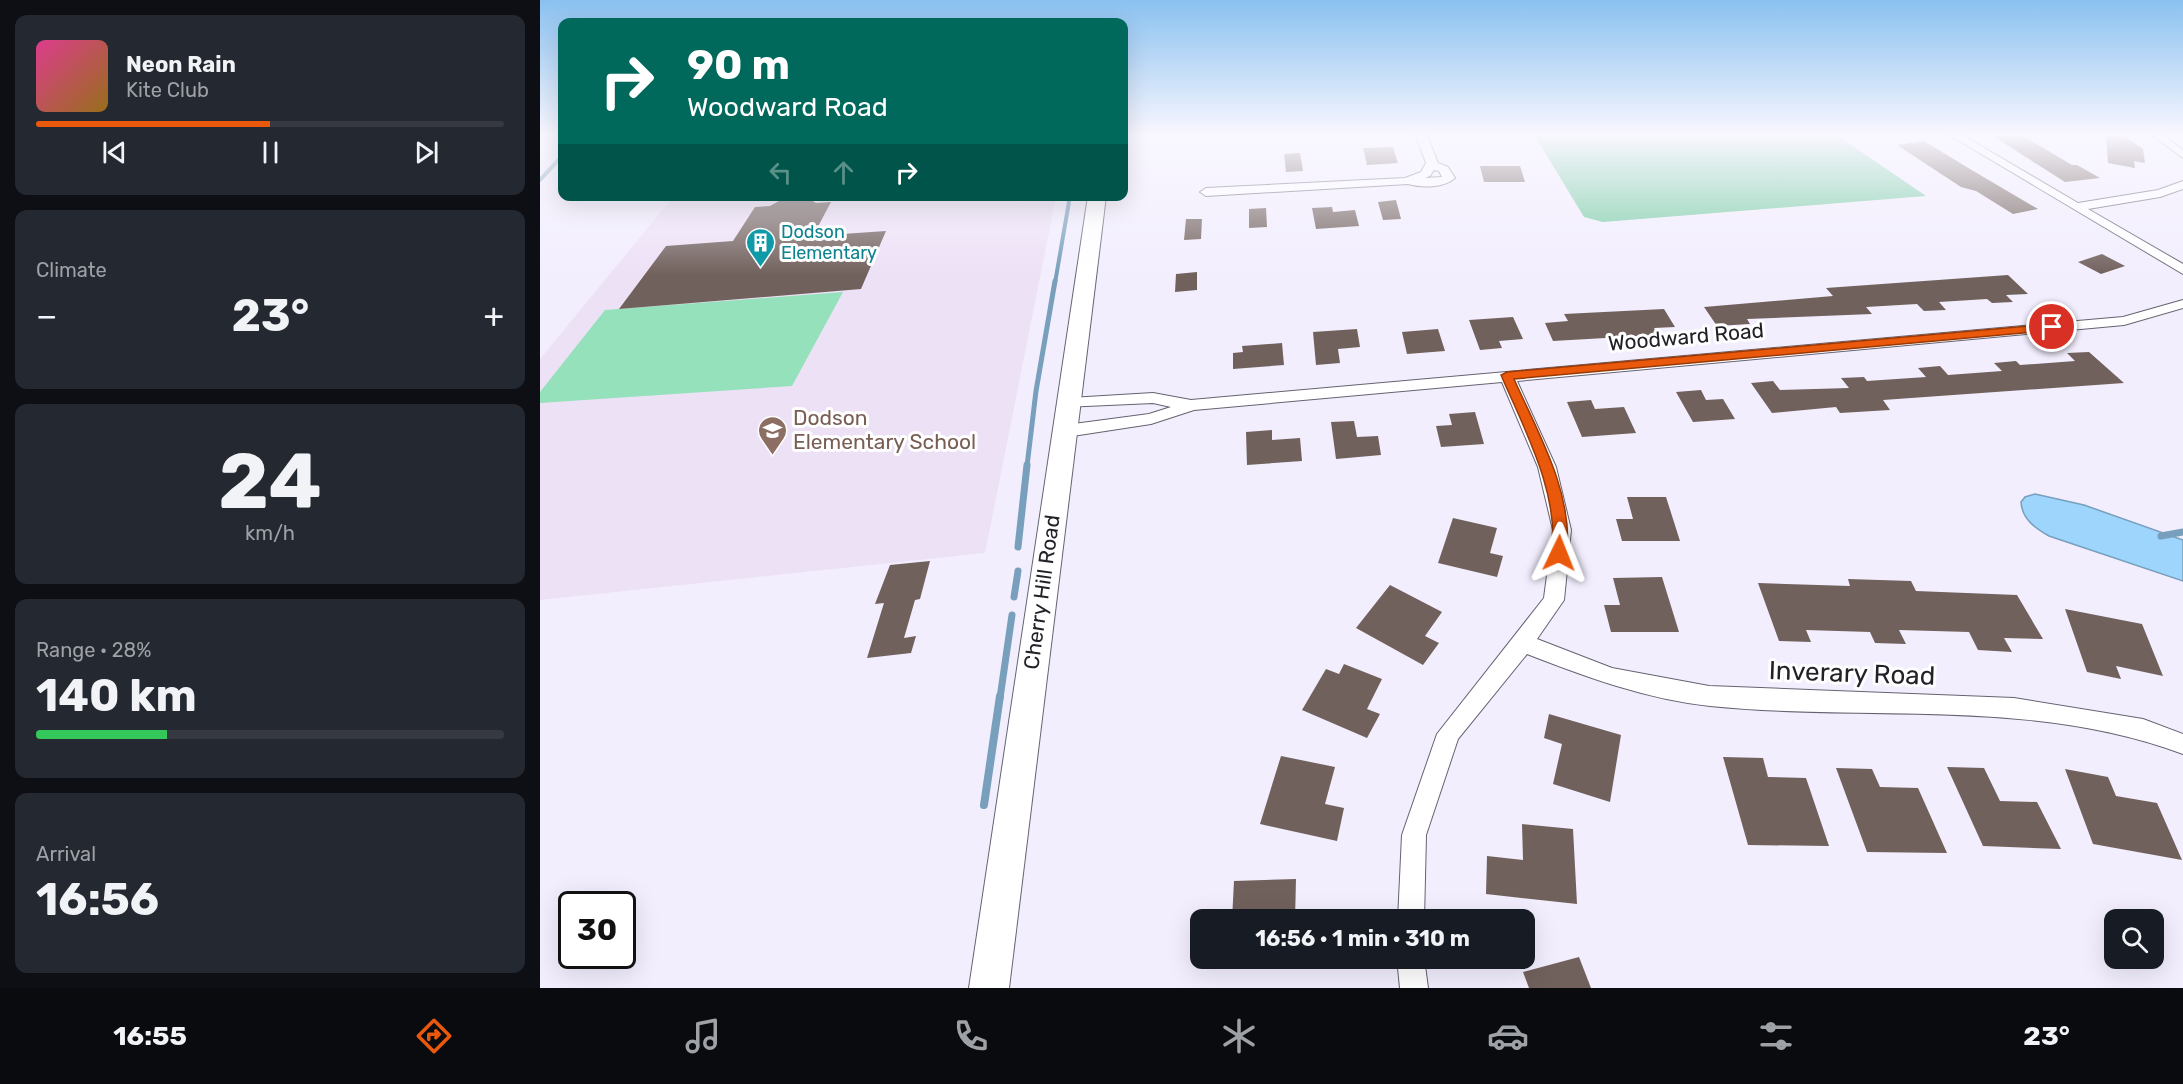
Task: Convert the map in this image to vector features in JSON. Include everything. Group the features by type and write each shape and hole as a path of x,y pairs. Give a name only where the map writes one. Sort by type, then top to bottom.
{"main road":[{"name":"Cherry Hill Road","path":"988,988 1068,417 1095,201"}],"street":[{"path":"1206,192 1405,182"},
{"path":"2034,182 2183,270"},
{"path":"2076,207 2160,194 2183,185"},
{"name":"Woodward Road","path":"1068,417 1151,419 1192,405 2124,321 2183,304"},
{"path":"1411,909 1414,835 1448,734 1523,644 1554,600 1562,530 1547,467 1507,375"},
{"name":"Woodward Road","path":"1068,417 1153,398 1192,405"},
{"name":"Inverary Road","path":"1523,644 1611,677 1709,696 2014,708 2144,729 2183,744"},
{"path":"1411,969 1414,988"}],"shaded area":[{"name":"Dodson Elementary School","path":"670,201 1055,201 985,553 540,600 540,359"}],"green space":[{"path":"1563,182 1906,182 1926,196 1603,222 1584,217"},
{"path":"843,292 792,386 540,403 540,392 605,310"}],"water":[{"path":"2035,494 2084,505 2183,540 2183,581 2049,536 2030,522 2022,508 2021,502 2025,497"}],"building":[{"path":"1954,182 1992,182 2038,209 2013,214 1976,191 1961,187"},
{"path":"1396,200 1401,219 1383,220 1378,202"},
{"name":"Dodson Elementary","path":"779,201 831,202 813,236 886,231 861,289 619,309 666,246 733,241 755,207 770,206"},
{"path":"1332,207 1333,212 1355,210 1359,226 1316,229 1312,208"},
{"path":"1266,208 1267,227 1249,228 1249,209"},
{"path":"1186,219 1202,219 1201,239 1184,240"},
{"path":"2102,254 2125,266 2101,274 2078,262"},
{"path":"1197,272 1197,290 1175,292 1176,274"},
{"path":"2008,275 2028,294 2006,295 2013,302 1992,303 1987,299 1939,302 1946,310 1924,311 1917,304 1866,307 1872,314 1747,319 1750,324 1717,326 1704,307 1833,296 1826,288"},
{"path":"1664,309 1675,327 1654,328 1658,335 1553,341 1545,323 1568,321 1564,314"},
{"path":"1513,317 1523,339 1499,341 1502,348 1480,350 1469,320"},
{"path":"1357,329 1360,347 1338,349 1340,363 1316,365 1313,332"},
{"path":"1438,329 1445,351 1407,354 1402,332"},
{"path":"1282,343 1284,365 1233,369 1233,353 1243,352 1242,346"},
{"path":"2089,352 2124,383 1883,400 1890,410 1840,413 1836,407 1772,413 1751,383 1773,381 1780,390 1849,388 1841,378 1864,377 1867,381 1926,377 1918,368 1940,366 1948,375 2002,371 1994,363 2016,361 2020,365 2075,361 2067,353"},
{"path":"1701,390 1706,400 1723,399 1735,419 1693,422 1676,392"},
{"path":"1591,400 1595,409 1624,407 1636,433 1582,437 1567,402"},
{"path":"1475,412 1484,444 1441,447 1436,426 1452,425 1449,414"},
{"path":"1354,421 1357,437 1378,436 1381,455 1336,459 1331,422"},
{"path":"1272,430 1272,440 1300,438 1302,461 1247,465 1246,432"},
{"path":"1627,497 1666,497 1680,541 1622,541 1616,519 1633,519"},
{"path":"1453,518 1497,528 1490,553 1503,556 1497,577 1438,563"},
{"path":"930,561 920,599 915,600 904,638 916,636 911,653 867,658 884,603 875,604 890,565"},
{"path":"1662,577 1679,632 1611,632 1604,605 1620,605 1613,578"},
{"path":"1848,579 1911,581 1916,591 2017,595 2043,639 2004,638 2012,652 1978,650 1969,632 1899,630 1906,644 1875,643 1870,632 1806,630 1811,642 1779,641 1758,583 1850,586"},
{"path":"1390,585 1442,612 1425,636 1439,643 1423,665 1356,628"},
{"path":"2065,609 2142,624 2163,676 2116,666 2121,679 2087,672"},
{"path":"1344,664 1382,679 1367,709 1380,714 1367,738 1302,710 1326,669 1339,674"},
{"path":"1549,714 1621,735 1610,802 1553,784 1562,744 1544,738"},
{"path":"1281,756 1335,767 1325,804 1344,808 1337,841 1260,824"},
{"path":"1723,757 1763,758 1768,777 1806,778 1829,846 1748,845"},
{"path":"1947,767 1984,768 2000,801 2037,802 2061,849 1983,846"},
{"path":"1836,768 1872,769 1880,787 1918,788 1947,853 1867,852"},
{"path":"2065,769 2108,777 2116,796 2157,803 2182,860 2093,844"},
{"path":"1522,824 1573,829 1577,904 1486,894 1487,856 1523,860"},
{"path":"1296,879 1295,909 1233,909 1234,881"},
{"path":"1579,957 1591,988 1529,988 1523,972"}],"waterway":[{"path":"1055,283 1069,201"},
{"path":"1027,466 1036,391 1055,281"},
{"path":"1018,547 1027,465"},
{"path":"2161,536 2183,532"},
{"path":"1014,597 1018,571"},
{"path":"1000,698 1012,615"},
{"path":"984,805 1000,696"}],"place":[{"name":"Dodson Elementary","path":"760,268"},
{"name":"Dodson Elementary School","path":"772,456"}],"route":[{"path":"1559,553 1562,530 1547,467 1507,375 2052,327"}]}
